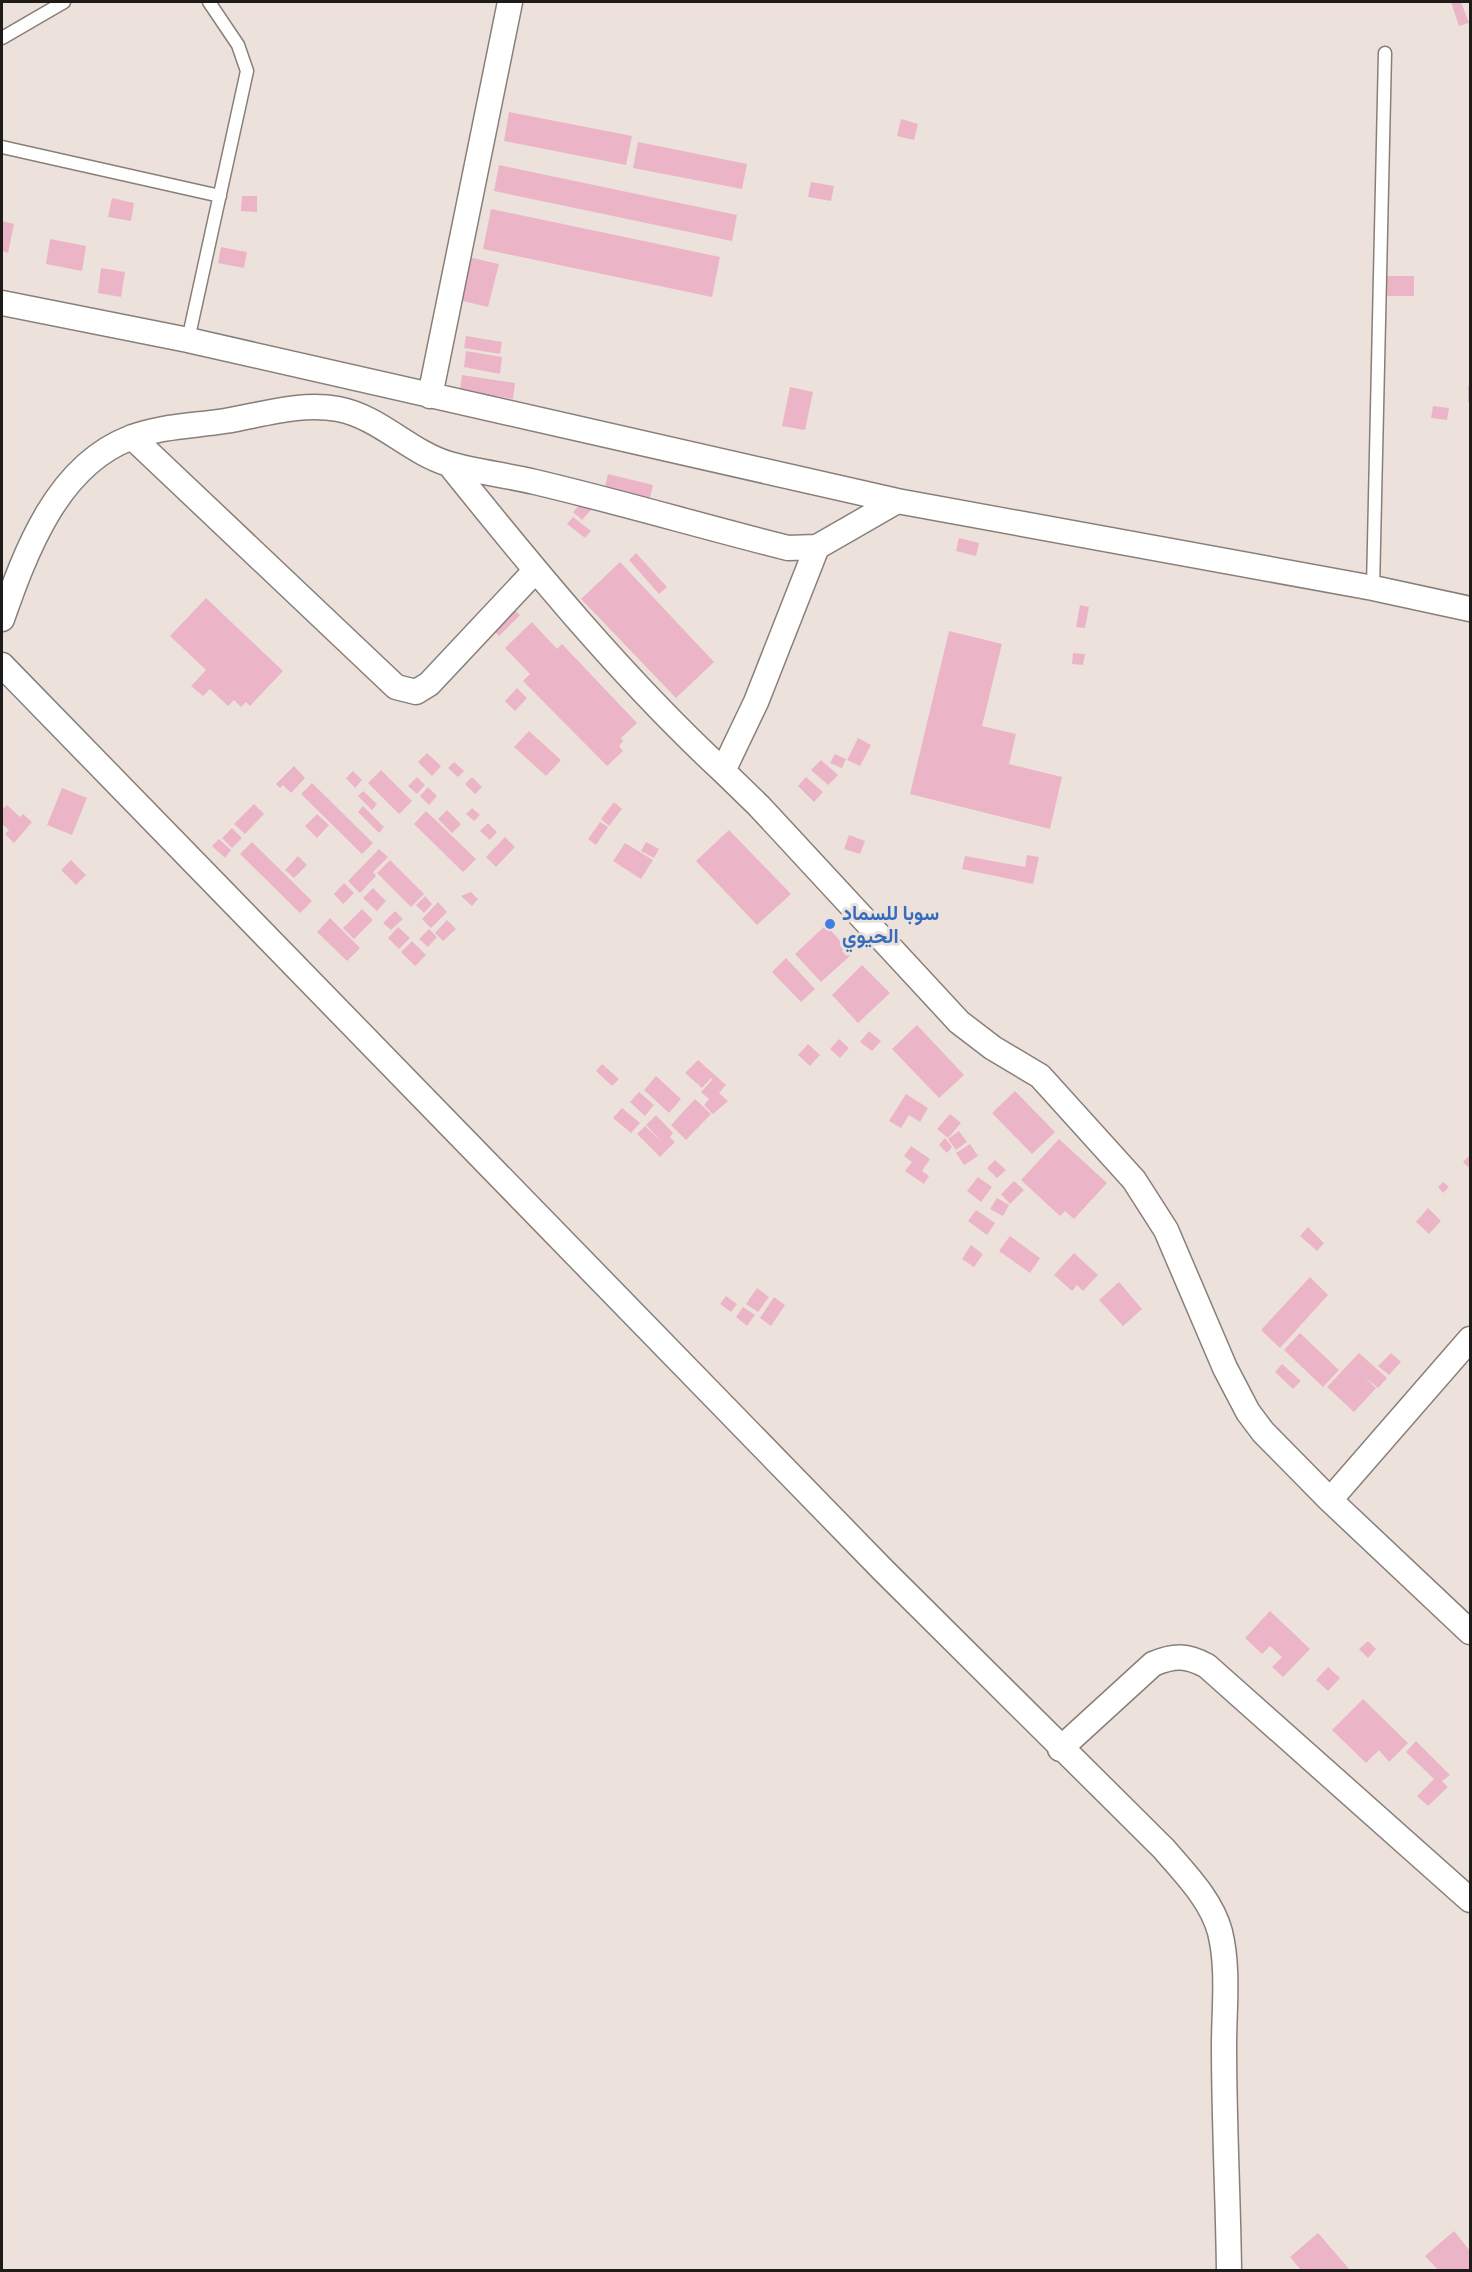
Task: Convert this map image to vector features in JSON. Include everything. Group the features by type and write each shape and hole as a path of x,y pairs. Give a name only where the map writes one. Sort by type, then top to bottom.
{"street":[{"path":"430,396 510,2"},
{"path":"2,303 188,340 897,501 1373,588 1470,609"},
{"path":"2,619 15,582 52,505 77,473 104,450 132,437 176,426 208,424 304,406 338,409 362,416 425,454 449,464 536,482 788,548 817,548 897,501"},
{"path":"132,437 396,687 416,692 429,684 535,571"},
{"path":"449,464 535,571 616,663 681,732 759,806 958,1022 984,1042 1040,1076 1134,1180 1157,1213 1175,1248 1225,1368 1248,1412 1263,1432 1330,1500 1470,1632"},
{"path":"723,771 756,702 817,548"},
{"path":"2,665 1060,1749 1164,1849 1194,1883 1209,1905 1220,1932 1226,2003 1224,2044 1229,2271"},
{"path":"1330,1500 1470,1339"},
{"path":"1060,1749 1153,1664 1170,1657 1190,1657 1207,1666 1470,1900"}],"lane":[{"path":"2,38 64,2"},
{"path":"188,340 247,71 238,45 209,2"},
{"path":"1373,588 1385,54"},
{"path":"2,147 220,196"}],"building":[{"path":"1451,2 1461,2 1469,23 1459,26"},
{"path":"509,112 632,136 626,165 504,141"},
{"path":"901,119 918,124 914,140 897,136"},
{"path":"638,142 747,164 742,189 633,168"},
{"path":"499,165 737,215 732,241 494,191"},
{"path":"811,182 834,186 831,201 808,197"},
{"path":"242,196 257,196 257,212 241,211"},
{"path":"112,198 134,203 131,221 108,217"},
{"path":"491,209 720,257 712,297 483,249"},
{"path":"2,221 14,224 8,253 2,251"},
{"path":"50,239 86,246 82,271 46,264"},
{"path":"221,247 247,252 244,268 218,263"},
{"path":"464,256 499,264 488,307 454,299"},
{"path":"101,268 125,272 121,297 98,293"},
{"path":"1381,276 1414,276 1414,296 1382,296"},
{"path":"466,336 502,342 500,354 464,348"},
{"path":"466,351 502,357 500,374 464,367"},
{"path":"462,375 515,383 513,399 460,390"},
{"path":"1470,385 1470,402 1468,402 1468,386"},
{"path":"790,387 813,392 805,430 782,426"},
{"path":"1433,406 1449,408 1447,420 1431,418"},
{"path":"608,474 653,485 650,498 605,487"},
{"path":"584,500 593,508 582,520 573,512"},
{"path":"573,517 591,531 585,538 567,524"},
{"path":"959,538 979,543 976,556 956,551"},
{"path":"636,553 667,587 659,594 629,560"},
{"path":"620,562 714,662 676,698 581,599"},
{"path":"206,598 283,671 250,706 246,702 241,707 234,700 228,706 210,689 203,696 191,686 206,670 170,636"},
{"path":"509,604 520,615 499,636 488,625"},
{"path":"1080,605 1089,607 1085,628 1076,627"},
{"path":"532,622 557,649 562,644 637,723 621,738 623,741 619,746 623,751 607,766 523,681 530,674 505,648"},
{"path":"949,631 1002,644 982,726 1016,734 1009,764 1062,777 1050,829 910,794"},
{"path":"1073,653 1085,654 1083,665 1072,664"},
{"path":"517,688 527,698 515,711 505,701"},
{"path":"529,731 561,760 546,776 514,747"},
{"path":"858,738 871,745 860,766 847,760"},
{"path":"427,753 441,766 432,776 418,762"},
{"path":"835,754 846,759 842,768 830,763"},
{"path":"821,760 838,775 828,785 811,770"},
{"path":"454,762 464,771 458,777 448,768"},
{"path":"294,766 305,778 291,793 283,785 280,788 276,784"},
{"path":"381,770 412,801 399,814 368,783"},
{"path":"353,771 362,780 355,788 346,778"},
{"path":"417,777 425,785 417,794 408,786"},
{"path":"472,777 482,787 475,794 465,784"},
{"path":"806,777 823,792 814,802 798,786"},
{"path":"312,783 373,843 362,854 301,794"},
{"path":"428,787 437,796 429,805 420,796"},
{"path":"62,788 87,798 72,835 47,825"},
{"path":"363,791 377,804 372,810 358,796"},
{"path":"614,802 622,809 609,826 601,819"},
{"path":"254,804 264,814 245,834 234,824"},
{"path":"7,805 20,817 23,814 32,822 14,843 5,834 9,830 2,824 2,810"},
{"path":"363,806 384,827 379,833 358,812"},
{"path":"472,808 480,815 474,821 466,814"},
{"path":"447,810 461,824 452,833 438,819"},
{"path":"426,811 476,859 463,872 414,824"},
{"path":"317,814 329,825 317,838 305,826"},
{"path":"600,822 608,827 596,845 588,839"},
{"path":"488,823 497,832 490,840 480,831"},
{"path":"232,828 242,838 232,848 222,838"},
{"path":"729,830 791,894 757,925 696,861"},
{"path":"849,835 865,841 860,854 844,849"},
{"path":"505,837 515,847 496,867 486,857"},
{"path":"219,839 231,850 225,858 212,846"},
{"path":"252,842 312,901 300,913 240,854"},
{"path":"646,842 659,849 654,858 641,851"},
{"path":"625,843 653,860 641,879 613,861"},
{"path":"379,849 388,857 373,872 376,876 360,893 348,881"},
{"path":"1027,855 1039,857 1033,884 962,869 965,856 1025,867"},
{"path":"298,856 307,865 294,878 285,870"},
{"path":"71,860 86,875 76,885 61,870"},
{"path":"390,860 424,894 411,907 377,873"},
{"path":"344,883 354,893 343,904 334,894"},
{"path":"373,888 386,901 377,911 363,898"},
{"path":"471,892 478,899 472,906 461,896"},
{"path":"425,896 432,904 424,913 416,905"},
{"path":"438,902 447,912 431,928 422,919"},
{"path":"362,909 373,920 354,939 343,928"},
{"path":"395,911 403,919 391,930 383,923"},
{"path":"330,918 360,948 347,961 317,932"},
{"path":"447,920 456,929 443,941 435,933"},
{"path":"826,925 852,954 821,982 795,954"},
{"path":"398,927 410,938 399,949 388,938"},
{"path":"429,929 437,937 428,947 419,939"},
{"path":"412,941 426,955 415,966 401,952"},
{"path":"786,958 815,989 801,1002 772,972"},
{"path":"862,965 890,993 858,1023 832,995"},
{"path":"917,1025 964,1075 939,1098 892,1049"},
{"path":"869,1031 881,1041 872,1051 860,1042"},
{"path":"839,1039 849,1048 840,1058 830,1049"},
{"path":"808,1044 820,1055 810,1066 798,1055"},
{"path":"698,1060 726,1085 719,1093 728,1101 713,1114 704,1105 709,1099 701,1092 712,1080 711,1078 702,1088 685,1073"},
{"path":"602,1064 619,1079 612,1086 596,1071"},
{"path":"656,1076 681,1099 669,1113 644,1090"},
{"path":"1015,1091 1055,1132 1032,1154 992,1113"},
{"path":"639,1092 654,1105 645,1116 630,1102"},
{"path":"906,1094 928,1108 920,1122 909,1115 901,1128 889,1121"},
{"path":"695,1099 711,1114 686,1140 671,1125"},
{"path":"622,1108 640,1123 631,1133 613,1118"},
{"path":"950,1114 961,1123 948,1138 937,1129"},
{"path":"656,1115 673,1133 670,1137 675,1142 660,1157 637,1134 645,1126 663,1143 646,1125"},
{"path":"959,1131 967,1142 956,1150 948,1139"},
{"path":"945,1138 952,1147 947,1153 939,1145"},
{"path":"1059,1139 1107,1183 1074,1219 1065,1211 1060,1216 1021,1180"},
{"path":"970,1144 978,1156 964,1165 956,1153"},
{"path":"911,1146 930,1159 922,1171 929,1176 924,1184 905,1171 912,1162 904,1156"},
{"path":"1469,1156 1470,1165 1468,1167 1463,1162"},
{"path":"995,1160 1006,1170 997,1178 987,1168"},
{"path":"978,1177 992,1187 981,1202 967,1191"},
{"path":"1014,1181 1024,1190 1010,1204 1001,1194"},
{"path":"1443,1182 1449,1187 1443,1193 1438,1187"},
{"path":"997,1198 1009,1205 1003,1216 990,1209"},
{"path":"1428,1208 1441,1221 1429,1234 1416,1222"},
{"path":"976,1210 995,1223 987,1235 968,1221"},
{"path":"1308,1227 1324,1243 1317,1251 1300,1236"},
{"path":"1010,1236 1040,1258 1030,1273 999,1251"},
{"path":"971,1245 983,1254 974,1267 962,1259"},
{"path":"1074,1253 1098,1275 1083,1291 1077,1285 1072,1291 1054,1275"},
{"path":"1310,1277 1328,1295 1280,1348 1261,1330"},
{"path":"1119,1282 1142,1309 1123,1326 1099,1300"},
{"path":"757,1288 769,1297 758,1312 746,1304"},
{"path":"726,1296 737,1304 731,1312 720,1304"},
{"path":"774,1297 785,1305 771,1326 760,1318"},
{"path":"743,1307 755,1315 747,1326 736,1317"},
{"path":"1300,1333 1339,1370 1323,1387 1284,1350"},
{"path":"1359,1353 1387,1378 1378,1388 1365,1377 1376,1388 1354,1412 1327,1387"},
{"path":"1391,1353 1401,1362 1389,1375 1378,1366"},
{"path":"1282,1364 1301,1381 1293,1389 1275,1372"},
{"path":"1270,1611 1310,1649 1283,1677 1272,1667 1282,1657 1270,1646 1262,1654 1245,1638"},
{"path":"1368,1641 1376,1649 1368,1658 1359,1649"},
{"path":"1328,1667 1340,1678 1328,1691 1316,1680"},
{"path":"1363,1699 1408,1743 1389,1762 1379,1750 1366,1763 1332,1730"},
{"path":"1416,1741 1450,1775 1442,1781 1448,1787 1428,1806 1417,1796 1434,1779 1406,1752"},
{"path":"1454,2231 1470,2251 1470,2270 1438,2270 1425,2256"},
{"path":"1318,2233 1350,2270 1301,2270 1290,2257"}],"place":[{"name":"سوبا للسماد الحيوي","path":"830,924"}]}
